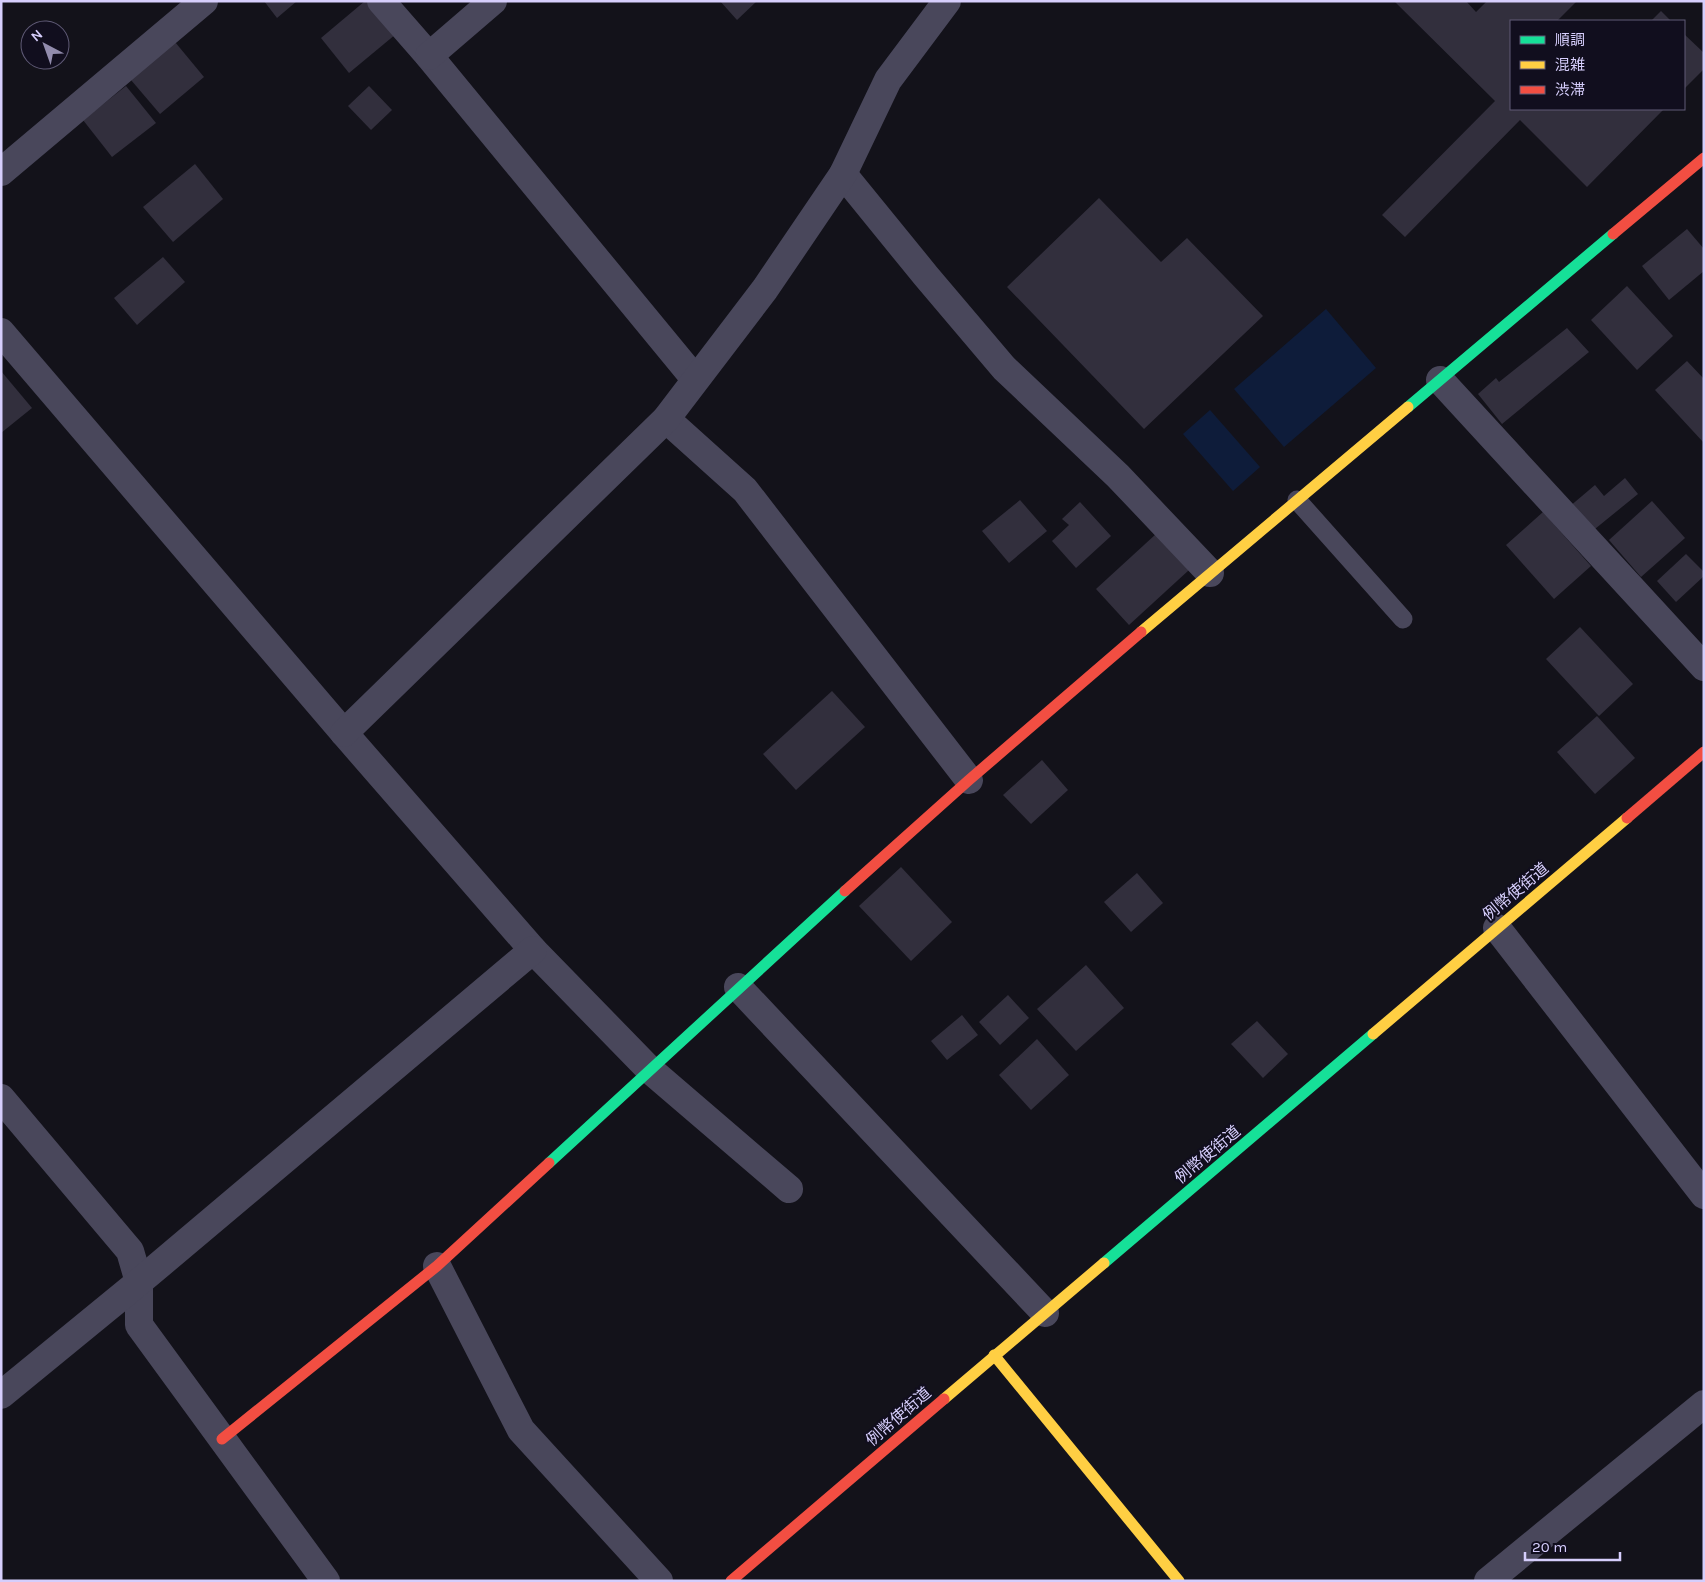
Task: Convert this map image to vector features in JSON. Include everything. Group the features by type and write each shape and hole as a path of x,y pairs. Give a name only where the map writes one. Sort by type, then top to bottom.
{"street":[{"path":"1,172 204,1"},
{"path":"381,1 429,56 695,380"},
{"path":"429,56 493,1"},
{"path":"344,733 666,419 766,289 843,174 888,80 947,1"},
{"path":"222,1439 437,1266 738,987 969,780 1210,573 1704,158"},
{"path":"843,174 1004,368 1118,476 1210,573"},
{"path":"1,332 344,733 533,950 649,1069 789,1189"},
{"path":"1440,380 1704,667"},
{"path":"666,419 745,490 969,780"},
{"name":"例幣使街道","path":"731,1581 1704,752"},
{"path":"1497,928 1704,1195"},
{"path":"1,1395 139,1282 533,950"},
{"path":"738,987 1045,1313"},
{"path":"1,1098 130,1251 139,1282 139,1325 326,1581"},
{"path":"437,1266 521,1430 659,1581"},
{"path":"994,1355 1179,1581"},
{"path":"1488,1581 1704,1404"}],"lane":[{"path":"1298,500 1403,619"}],"water":[{"path":"1326,309 1376,368 1284,447 1234,389"},
{"path":"1210,410 1260,467 1233,491 1183,434"}],"building":[{"path":"264,1 297,1 277,18"},
{"path":"365,1 369,1 396,34 349,73 321,38"},
{"path":"720,1 757,1 737,20"},
{"path":"1394,1 1466,1 1476,12 1487,1 1577,1 1558,20 1510,20 1510,110 1663,110 1587,187 1520,120 1405,237 1382,215 1495,101"},
{"path":"1661,11 1670,20 1652,20"},
{"path":"1685,35 1704,53 1704,69 1685,88"},
{"path":"175,42 204,77 160,114 131,80"},
{"path":"126,86 156,123 112,157 83,120"},
{"path":"369,86 392,110 371,130 348,106"},
{"path":"195,164 223,199 173,242 143,207"},
{"path":"1099,198 1161,262 1187,238 1263,316 1144,429 1007,287"},
{"path":"1687,229 1704,249 1704,271 1669,300 1642,266"},
{"path":"163,257 185,282 137,325 114,298"},
{"path":"1627,286 1673,336 1637,370 1591,320"},
{"path":"1567,328 1589,352 1502,424 1478,394 1496,378 1499,382"},
{"path":"1687,361 1704,379 1704,443 1655,390"},
{"path":"1,371 32,408 1,433"},
{"path":"1625,478 1638,494 1590,533 1569,507 1595,485 1604,496"},
{"path":"1020,500 1047,531 1009,563 982,531"},
{"path":"1652,501 1685,538 1641,577 1609,540"},
{"path":"1080,502 1111,536 1076,568 1052,541 1069,525 1062,519"},
{"path":"1543,512 1591,566 1554,599 1506,545"},
{"path":"1156,534 1189,570 1129,625 1096,589"},
{"path":"1686,554 1704,572 1704,576 1676,602 1657,581"},
{"path":"1580,627 1633,684 1599,716 1546,659"},
{"path":"832,691 865,727 796,790 763,754"},
{"path":"1597,716 1635,758 1595,794 1557,752"},
{"path":"1042,760 1068,790 1031,824 1003,795"},
{"path":"901,867 952,922 911,961 859,906"},
{"path":"1137,873 1163,903 1131,932 1104,902"},
{"path":"1086,965 1124,1008 1076,1051 1037,1009"},
{"path":"1008,995 1029,1018 1000,1045 979,1022"},
{"path":"962,1015 978,1035 947,1060 931,1041"},
{"path":"1257,1021 1288,1054 1263,1078 1231,1044"},
{"path":"1037,1039 1069,1075 1031,1110 999,1075"}],"traffic: fast":[{"path":"1408,407 1613,234"},
{"path":"549,1163 845,891"},
{"path":"1104,1263 1373,1034"}],"traffic: slow":[{"path":"1141,632 1408,407"},
{"path":"1373,1034 1627,818"},
{"path":"944,1399 1104,1263"},
{"path":"994,1355 1179,1581"}],"traffic: jam":[{"path":"1613,234 1704,158"},
{"path":"845,891 969,780 1141,632"},
{"path":"1627,818 1704,752"},
{"path":"222,1439 437,1266 549,1163"},
{"path":"731,1581 944,1399"}]}
